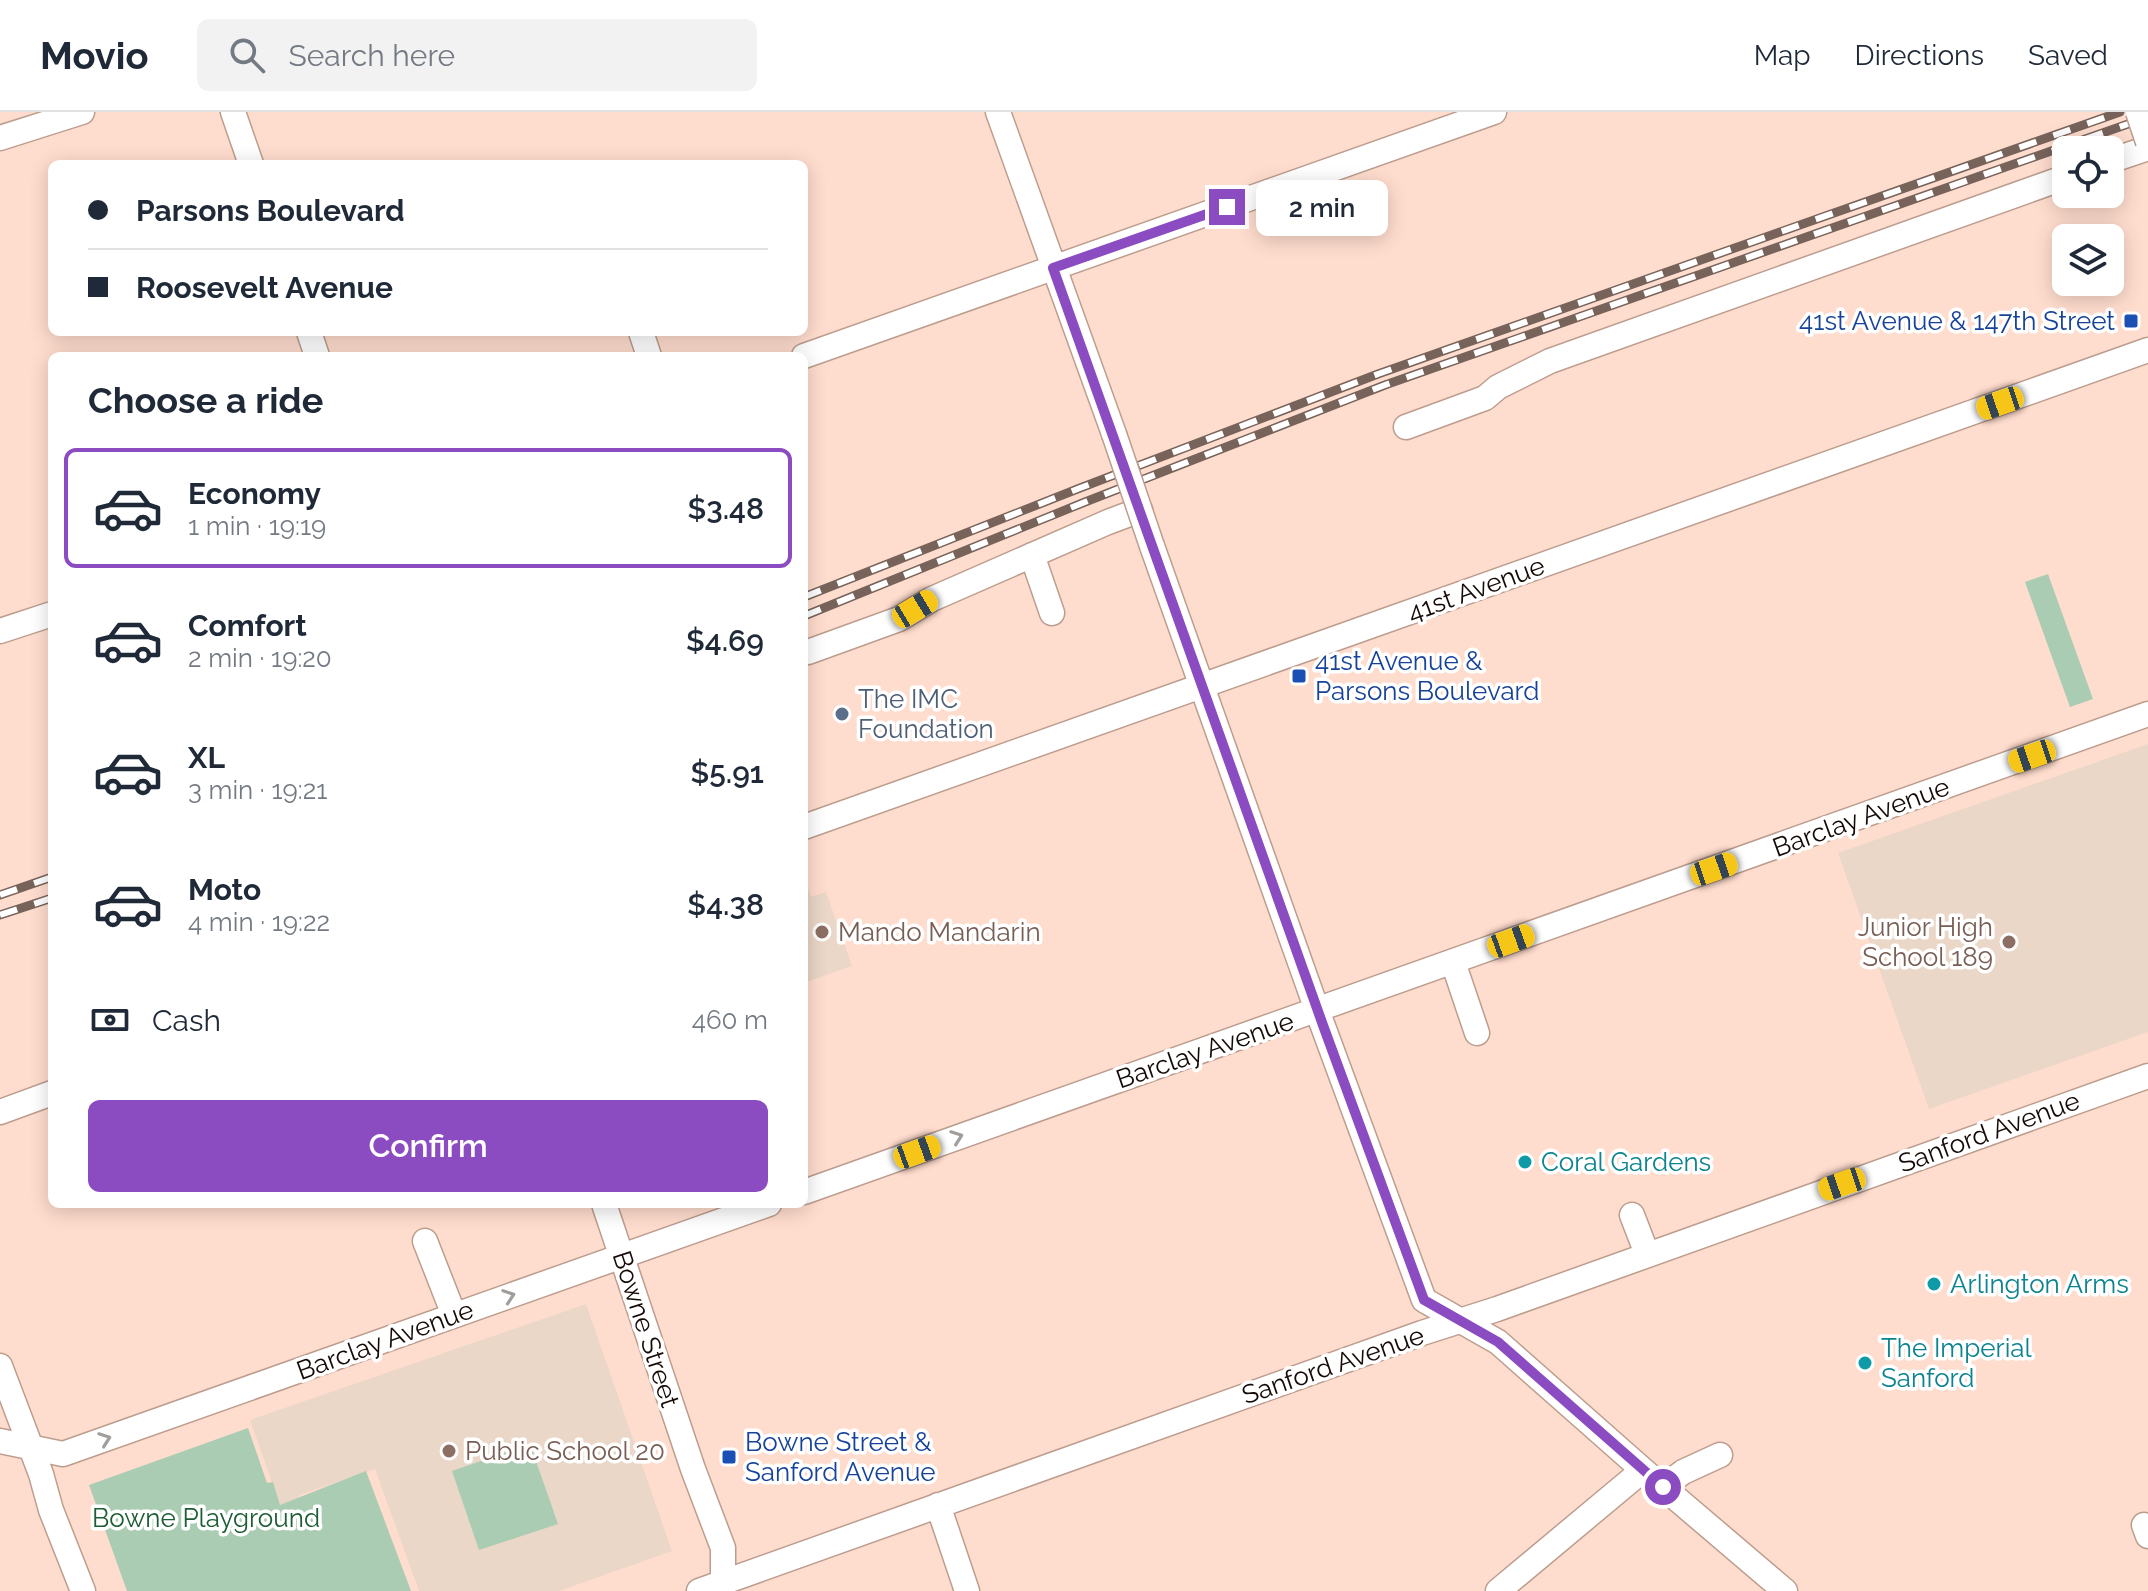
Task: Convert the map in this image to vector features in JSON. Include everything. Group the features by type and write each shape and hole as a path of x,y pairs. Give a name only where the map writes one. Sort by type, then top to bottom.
{"street":[{"path":"0,138 82,112"},
{"path":"233,112 250,160"},
{"path":"998,112 1317,1010 1424,1300 1498,1342 1785,1591"},
{"path":"808,355 1494,112"},
{"path":"2124,155 2148,145 2138,112"},
{"path":"1406,427 1485,398 1498,387 1550,361 2052,182"},
{"name":"41st Avenue","path":"808,826 2148,350"},
{"path":"808,652 899,619 932,599 1140,510"},
{"path":"1032,555 1052,613"},
{"path":"0,631 48,615"},
{"name":"Barclay Avenue","path":"808,1191 2148,714"},
{"path":"1453,962 1477,1033"},
{"name":"Sanford Avenue","path":"699,1591 723,1587 938,1505 2148,1076"},
{"path":"0,1112 48,1094"},
{"name":"Bowne Street","path":"605,1208 693,1469 723,1548 723,1587"},
{"name":"Barclay Avenue","path":"0,1441 63,1454 758,1208"},
{"path":"1632,1215 1647,1254"},
{"path":"425,1241 454,1315"},
{"path":"0,1366 83,1591"},
{"path":"1663,1487 1683,1472 1720,1455"},
{"path":"1498,1591 1643,1470"},
{"path":"938,1505 967,1591"}],"shaded area":[{"name":"Junior High School 189","path":"2148,744 2148,1032 1929,1109 1838,853"},
{"name":"Mando Mandarin","path":"808,888 811,897 826,892 852,966 808,981"},
{"name":"Public School 20","path":"586,1304 672,1551 559,1591 419,1591 375,1469 299,1495 300,1498 280,1505 250,1420"}],"green space":[{"path":"2048,574 2093,699 2070,707 2025,582"},
{"name":"Bowne Playground","path":"248,1428 267,1483 273,1482 280,1505 366,1471 411,1591 127,1591 89,1485"},
{"path":"530,1444 558,1524 479,1550 452,1471"}],"railway":[{"path":"808,595 1378,374 2120,112"},
{"path":"808,614 1385,385 2148,117"},
{"path":"0,895 48,878"},
{"path":"0,915 48,899"}],"place":[{"name":"41st Avenue & 147th Street","path":"2131,321"},
{"name":"41st Avenue & Parsons Boulevard","path":"1299,676"},
{"name":"The IMC Foundation","path":"842,714"},
{"name":"Mando Mandarin","path":"822,932"},
{"name":"Junior High School 189","path":"2009,942"},
{"name":"Coral Gardens","path":"1525,1162"},
{"name":"Arlington Arms","path":"1934,1284"},
{"name":"The Imperial Sanford","path":"1865,1363"},
{"name":"Public School 20","path":"449,1451"},
{"name":"Bowne Street & Sanford Avenue","path":"729,1457"}],"route":[{"path":"1227,207 1053,268 1424,1300 1498,1342 1663,1487"}]}
